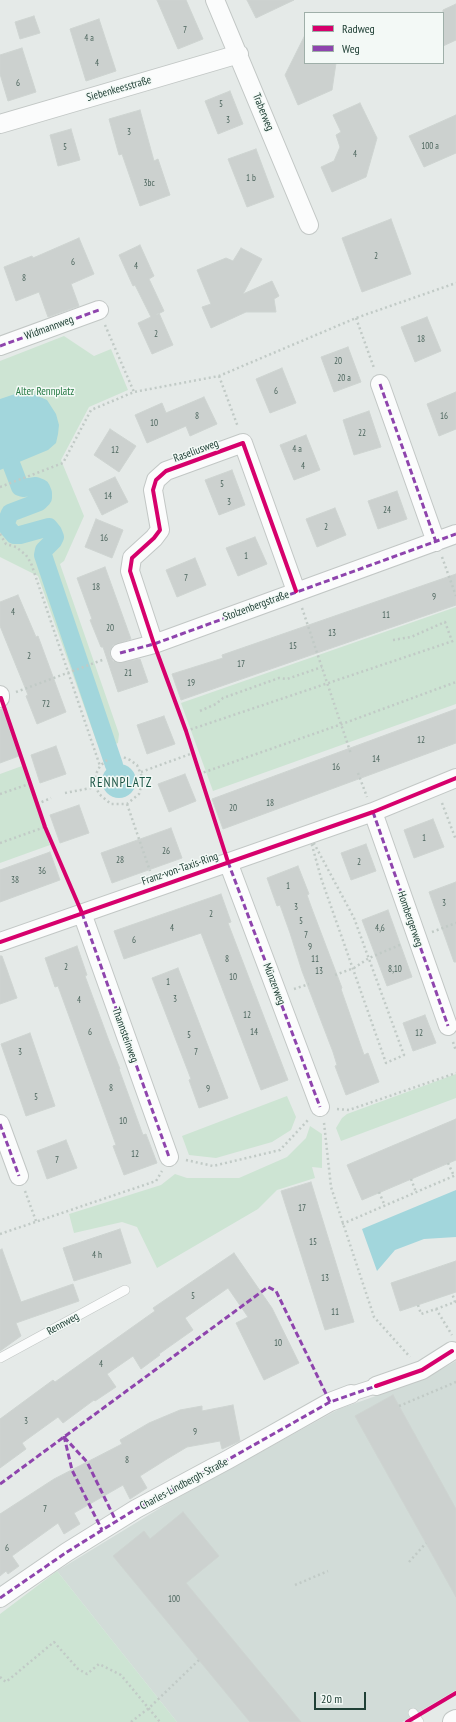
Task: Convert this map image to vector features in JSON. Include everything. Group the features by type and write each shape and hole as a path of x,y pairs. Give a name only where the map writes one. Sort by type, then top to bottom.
{"street":[{"name":"Traberweg","path":"215,0 239,54 309,225"},
{"name":"Siebenkeesstraße","path":"0,124 239,54"},
{"name":"Widmannweg","path":"0,346 99,310"},
{"path":"380,384 436,542"},
{"path":"243,442 296,591"},
{"name":"Raseliusweg","path":"154,644 130,571 132,558 154,538 160,530 153,490 156,480 166,471 243,442"},
{"name":"Stolzenbergstraße","path":"120,653 154,644 296,591 456,534"},
{"name":"Franz-von-Taxis-Ring","path":"0,942 373,812 456,778"},
{"name":"Hombergerweg","path":"373,812 448,1026"},
{"name":"Münzerweg","path":"228,862 320,1107"},
{"name":"Thannsteinweg","path":"82,913 169,1157"},
{"path":"0,1124 19,1176"},
{"path":"376,1386 422,1370 455,1349"},
{"name":"Charles-Lindbergh-Straße","path":"0,1598 67,1552 136,1509 330,1402 376,1386"}],"lane":[{"name":"Rennweg","path":"0,1358 125,1290"},
{"path":"413,1713 419,1722"}],"path":[{"path":"0,488 63,463 91,410 134,392 219,376 356,318 456,283"},
{"path":"99,310 134,392"},
{"path":"356,318 380,384"},
{"path":"219,376 243,442"},
{"path":"0,534 6,544 16,547 26,555 31,563 100,766"},
{"path":"436,542 456,596"},
{"path":"296,591 351,754"},
{"path":"393,640 411,637 445,622 452,641"},
{"path":"186,731 456,640"},
{"path":"154,644 186,731 228,862"},
{"path":"82,913 45,827 0,697 94,663"},
{"path":"200,711 216,704 223,698 279,678 287,680 322,667"},
{"path":"199,774 456,682"},
{"path":"141,772 193,753"},
{"path":"107,760 100,766 96,774 96,787 99,794 111,804 127,804 134,800 142,787 141,772 130,760 123,757"},
{"path":"358,773 373,812"},
{"path":"0,794 29,784"},
{"path":"436,786 456,840"},
{"path":"65,793 96,787"},
{"path":"37,804 51,798"},
{"path":"127,804 156,887"},
{"path":"0,843 45,827"},
{"path":"308,834 351,912 404,1055 386,1063 354,968 321,878 308,834"},
{"path":"335,975 354,968 369,958"},
{"path":"320,1107 349,1110 456,1073"},
{"path":"0,1234 156,1181 169,1157 213,1166 280,1150 320,1107"},
{"path":"320,1107 327,1140 331,1188 374,1317 422,1370"},
{"path":"342,1224 455,1176 448,1163"},
{"path":"19,1176 36,1221"},
{"path":"411,1179 416,1192"},
{"path":"380,1192 385,1206"},
{"path":"418,1305 421,1314 436,1310 455,1302 452,1293"},
{"path":"436,1310 455,1349"},
{"path":"399,1406 456,1382"},
{"path":"409,1562 426,1543"},
{"path":"296,1585 328,1571"},
{"path":"0,1677 6,1682 54,1642 78,1670 87,1674 99,1664 121,1675 160,1722"},
{"path":"131,1722 149,1708 199,1660"}],"shaded area":[{"path":"456,1361 456,1690 402,1722 177,1722 57,1571 170,1502 339,1409 424,1379"}],"green space":[{"name":"Alter Rennplatz","path":"64,336 94,356 111,349 128,390 89,407 61,460 84,516 64,561 60,564 119,734 118,743 103,749 97,743 38,576 0,557 0,361"},
{"path":"456,607 456,704 213,791 181,703"},
{"path":"22,766 50,845 0,863 0,774"},
{"path":"456,1074 456,1098 341,1141 336,1128 342,1118 347,1114"},
{"path":"287,1096 296,1117 291,1130 272,1142 216,1158 189,1155 182,1136"},
{"path":"310,1126 322,1134 322,1168 312,1167 315,1178 277,1190 258,1209 157,1268 137,1227 122,1222 74,1233 69,1214 161,1185 175,1174 187,1178 239,1178 287,1157 306,1138"},
{"path":"57,1571 177,1722 0,1722 0,1614"}],"water":[{"path":"18,393 33,394 47,400 56,414 59,425 56,443 48,450 0,470 0,399"},
{"path":"116,764 122,764 131,769 135,775 135,787 131,793 122,798 116,798 107,793 102,784 102,778 107,769"},
{"path":"456,1190 456,1237 424,1239 395,1250 377,1271 362,1229"}],"building":[{"path":"157,0 186,0 203,39 178,49"},
{"path":"247,0 294,0 256,18"},
{"path":"456,4 456,40 444,46 444,12 443,10"},
{"path":"34,16 40,33 20,39 15,22"},
{"path":"99,19 116,71 86,81 70,29"},
{"path":"304,37 304,64 336,64 332,90 298,105 285,75"},
{"path":"22,48 36,92 8,101 0,74 0,55"},
{"path":"230,91 243,124 218,134 205,101"},
{"path":"360,103 377,138 366,177 332,192 321,167 334,161 340,147 336,135 341,132 333,115"},
{"path":"140,110 154,161 158,159 170,195 140,206 122,154 119,155 109,119"},
{"path":"456,115 456,153 424,167 409,136"},
{"path":"71,129 80,160 58,166 50,135"},
{"path":"256,149 274,197 247,207 228,159"},
{"path":"391,219 411,274 362,292 342,238"},
{"path":"79,238 94,274 71,284 79,306 48,317 39,292 16,301 4,267 32,256 33,258"},
{"path":"140,245 154,276 149,279 164,311 159,313 173,345 152,354 138,323 151,317 135,285 133,286 119,255"},
{"path":"241,248 262,259 243,294 272,281 279,296 274,299 276,312 246,312 211,328 202,307 211,304 197,270 226,258 233,261"},
{"path":"427,317 441,351 415,362 401,327"},
{"path":"348,347 361,382 334,392 321,357"},
{"path":"282,368 296,403 270,413 256,379"},
{"path":"456,392 456,429 439,436 427,404"},
{"path":"204,397 217,424 190,436 186,426 147,443 135,415 162,403 166,413"},
{"path":"369,411 381,447 354,455 343,420"},
{"path":"110,429 136,446 119,472 94,455"},
{"path":"306,435 320,470 294,480 280,445"},
{"path":"232,470 245,505 219,515 205,480"},
{"path":"115,477 128,502 102,515 89,489"},
{"path":"397,491 407,519 378,529 368,501"},
{"path":"335,508 346,535 317,547 306,519"},
{"path":"96,519 123,530 112,558 85,547"},
{"path":"255,537 267,564 238,576 226,548"},
{"path":"195,558 206,585 177,597 166,570"},
{"path":"105,567 131,639 113,645 110,651 110,656 113,661 118,663 140,659 148,682 118,692 103,647 101,647 90,620 92,619 77,578"},
{"path":"456,574 456,605 181,700 172,674 223,658 222,655"},
{"path":"18,595 36,637 38,636 66,712 37,724 26,696 28,695 0,626 0,602"},
{"path":"2,709 19,756 0,763 0,710"},
{"path":"456,709 456,743 223,829 212,799"},
{"path":"164,716 175,744 147,754 137,725"},
{"path":"56,746 66,774 40,783 31,755"},
{"path":"185,774 196,801 169,812 158,784"},
{"path":"79,805 89,833 60,843 50,815"},
{"path":"433,819 444,847 414,858 404,830"},
{"path":"171,828 182,858 112,883 101,853"},
{"path":"366,844 376,871 351,880 341,853"},
{"path":"50,852 60,880 0,902 0,870"},
{"path":"298,866 309,894 307,895 312,909 342,988 341,989 364,1055 368,1053 379,1082 346,1095 335,1066 337,1065 333,1052 302,971 280,905 277,906 267,878"},
{"path":"456,882 456,962 454,962 429,892"},
{"path":"221,894 231,922 228,923 288,1080 261,1090 201,933 124,959 114,931"},
{"path":"388,910 412,977 387,986 362,920"},
{"path":"77,946 87,975 85,976 143,1135 146,1134 157,1163 124,1175 113,1146 116,1145 58,986 55,987 45,958"},
{"path":"0,956 2,956 17,998 0,1004"},
{"path":"178,968 228,1098 199,1108 189,1080 191,1079 152,978"},
{"path":"425,1015 436,1043 413,1051 403,1023"},
{"path":"30,1033 55,1106 26,1116 1,1044"},
{"path":"456,1119 456,1160 362,1200 347,1165"},
{"path":"66,1140 77,1168 47,1179 37,1151"},
{"path":"311,1182 354,1322 325,1330 281,1191"},
{"path":"120,1229 131,1263 74,1281 63,1248"},
{"path":"2,1249 21,1302 73,1284 79,1301 16,1323 21,1336 0,1351 0,1250"},
{"path":"234,1253 272,1308 299,1363 264,1380 236,1323 248,1317 228,1288 185,1318 193,1330 159,1354 160,1355 141,1369 133,1356 107,1374 116,1387 95,1401 94,1400 63,1423 58,1417 22,1443 26,1449 0,1468 0,1419 53,1380 55,1382 155,1311 153,1308"},
{"path":"456,1261 456,1292 400,1311 391,1283"},
{"path":"393,1395 456,1509 456,1597 355,1416"},
{"path":"233,1405 240,1441 222,1449 220,1441 187,1447 140,1476 147,1488 130,1499 123,1485 74,1513 80,1524 64,1534 58,1523 12,1556 19,1566 8,1574 6,1571 0,1576 0,1514 54,1479 122,1444 120,1440 149,1423 180,1410 202,1406 202,1411"},
{"path":"183,1512 219,1556 186,1583 301,1722 250,1722 113,1556 144,1531 150,1539"}],"waterway":[{"path":"12,466 20,487 36,486 41,488 43,498 39,502 10,513 6,523 14,535 20,535 49,527 53,532 55,537 44,550 43,555 114,765"}],"marked path":[{"path":"0,346 99,310"},
{"path":"380,384 436,542"},
{"path":"120,653 154,644 456,534"},
{"path":"373,812 448,1026"},
{"path":"228,862 320,1107"},
{"path":"82,913 169,1157"},
{"path":"0,1124 19,1176"},
{"path":"0,1484 268,1287 276,1291 330,1402"},
{"path":"0,1598 67,1552 136,1509 330,1402 379,1385"},
{"path":"64,1436 72,1470 102,1530"},
{"path":"64,1437 87,1462 116,1521"}],"cycle path":[{"path":"228,862 186,731 154,644 130,571 132,558 154,538 160,530 153,490 156,480 166,471 243,443 296,591"},
{"path":"1,698 45,827 82,913"},
{"path":"0,942 373,812 456,778"},
{"path":"376,1386 422,1370 452,1351"},
{"path":"407,1722 456,1693"}],"district":[{"name":"RENNPLATZ","path":"121,783"}]}
